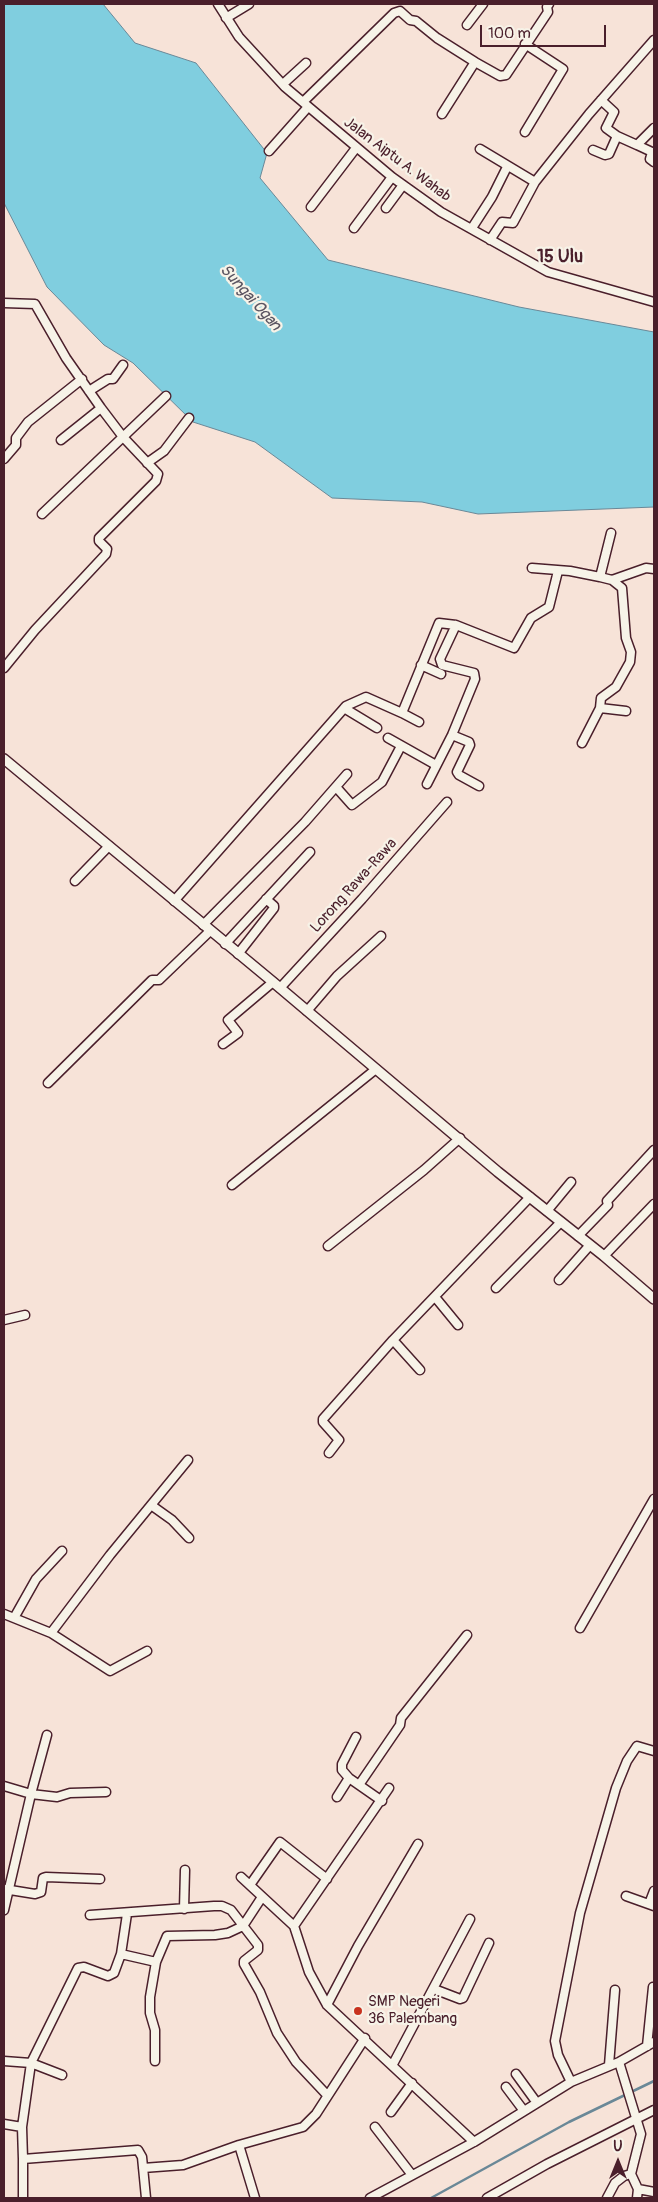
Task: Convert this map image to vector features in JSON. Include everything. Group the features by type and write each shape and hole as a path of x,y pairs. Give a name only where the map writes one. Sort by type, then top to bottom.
{"street":[{"name":"Jalan Aiptu A. Wahab","path":"218,4 245,43 305,105 392,177 440,212 472,228 548,272 654,302"},
{"path":"226,18 249,4"},
{"path":"467,25 483,4"},
{"path":"269,152 305,105 398,10 475,62 504,76 548,12 546,7 549,4"},
{"path":"490,240 502,222 513,223 535,182 601,100 654,40"},
{"path":"525,44 563,69 526,132"},
{"path":"442,114 475,62"},
{"path":"283,84 306,63"},
{"path":"601,100 614,112 606,128 617,136 652,152 650,159 654,162"},
{"path":"637,145 654,128"},
{"path":"593,150 600,154 609,154 617,136"},
{"path":"311,207 356,148"},
{"path":"480,149 507,167 510,166 535,182"},
{"path":"472,228 492,197 507,167"},
{"path":"354,228 392,177"},
{"path":"386,208 403,185"},
{"path":"4,303 35,304 66,358 101,408 123,437 158,474 156,481 99,538 99,541 106,549 106,554 35,630 4,668"},
{"path":"89,391 108,379 113,379 123,365"},
{"path":"4,459 16,445 16,438 28,422 82,379"},
{"path":"42,514 166,396"},
{"path":"61,440 101,408"},
{"path":"147,463 164,452 189,418"},
{"path":"600,577 611,533"},
{"path":"532,568 600,577 612,580 622,588 626,638 632,652 630,662 616,687 601,698 600,708 582,743"},
{"path":"612,580 646,568 654,569"},
{"path":"402,714 439,623 456,625 514,648 531,618 549,608 558,571"},
{"path":"427,784 452,735 475,678 474,673 442,665 440,659 456,625"},
{"path":"421,665 441,674"},
{"path":"174,901 344,708 357,699 366,697 419,722"},
{"path":"344,708 357,718 377,728"},
{"path":"600,708 626,711"},
{"path":"452,735 470,742 457,772 479,786"},
{"path":"388,738 436,765"},
{"path":"336,787 352,805 382,782 401,746"},
{"path":"4,759 460,1138 498,1172 604,1256 654,1299"},
{"path":"48,1083 152,980 160,980 347,774"},
{"name":"Lorong Rawa-Rawa","path":"223,1044 238,1033 228,1020 276,985 362,899 447,802"},
{"path":"75,881 109,846"},
{"path":"225,944 310,852"},
{"path":"238,954 274,908 266,899"},
{"path":"307,1011 337,976 381,936"},
{"path":"232,1185 376,1069"},
{"path":"328,1246 424,1170 460,1138"},
{"path":"578,1236 608,1205 607,1201 654,1150"},
{"path":"546,1211 571,1182"},
{"path":"329,1453 339,1440 323,1422 323,1419 394,1340 530,1197"},
{"path":"604,1256 654,1204"},
{"path":"496,1288 560,1222"},
{"path":"560,1280 590,1245"},
{"path":"435,1297 458,1325"},
{"path":"4,1320 26,1315"},
{"path":"394,1340 420,1370"},
{"path":"51,1633 87,1584 188,1460"},
{"path":"580,1628 654,1499"},
{"path":"151,1505 172,1520 189,1538"},
{"path":"14,1618 36,1579 62,1551"},
{"path":"4,1614 51,1633 110,1671 147,1651"},
{"path":"359,1785 400,1725 401,1718 467,1636"},
{"path":"4,1910 6,1890 47,1735"},
{"path":"356,1737 341,1768 349,1778 382,1801"},
{"path":"571,2082 558,2055 555,2041 580,1913 616,1788 627,1762 637,1746 654,1751"},
{"path":"337,1796 349,1778"},
{"path":"4,1786 30,1794 57,1797 70,1793 106,1792"},
{"path":"294,1926 382,1801 389,1788"},
{"path":"250,1885 280,1842 327,1879"},
{"path":"328,2005 358,1946 418,1844"},
{"path":"184,1909 185,1870"},
{"path":"6,1890 39,1893 43,1878 46,1877 100,1879"},
{"path":"241,1877 294,1926 309,1972 328,2005 474,2142"},
{"path":"626,1896 652,1905 654,1891"},
{"path":"155,2061 155,2030 150,2013 150,1997 156,1962 167,1936 215,1935 243,1926 262,1897"},
{"path":"90,1916 214,1906 228,1908 258,1948 244,1961 245,1968 260,1992 269,2016 282,2041 296,2062 327,2095"},
{"path":"23,2198 22,2128 31,2063 78,1968 84,1967 110,1976 114,1973 121,1954 127,1914"},
{"path":"392,2064 470,1919"},
{"path":"434,1988 460,1999 463,1998 489,1943"},
{"path":"121,1954 156,1962"},
{"path":"370,2198 474,2142 571,2082 618,2062 650,2044 652,1987"},
{"path":"609,2065 615,1990"},
{"path":"143,2168 183,2165 239,2145 303,2126 316,2114 365,2038"},
{"path":"4,2061 31,2063 62,2075"},
{"path":"618,2062 641,2134 631,2174 638,2189 637,2198"},
{"path":"516,2074 537,2103"},
{"path":"390,2112 412,2083"},
{"path":"506,2087 524,2111"},
{"path":"487,2198 636,2116 654,2110"},
{"path":"4,2124 22,2128"},
{"path":"375,2127 412,2175"},
{"path":"239,2145 255,2198"},
{"path":"22,2159 138,2150 141,2152 146,2198"},
{"path":"607,2198 615,2183 624,2176 631,2174"},
{"path":"638,2189 654,2192"}],"water":[{"name":"Sungai Ogan","path":"4,4 103,4 135,43 196,63 267,153 260,178 328,260 519,307 654,332 654,507 478,514 422,502 332,498 255,442 193,422 133,363 104,345 47,287 4,203"}],"waterway":[{"path":"431,2198 569,2122 654,2081"}],"place":[{"name":"SMP Negeri 36 Palembang","path":"358,2011"}],"district":[{"name":"15 Ulu","path":"560,257"}]}
